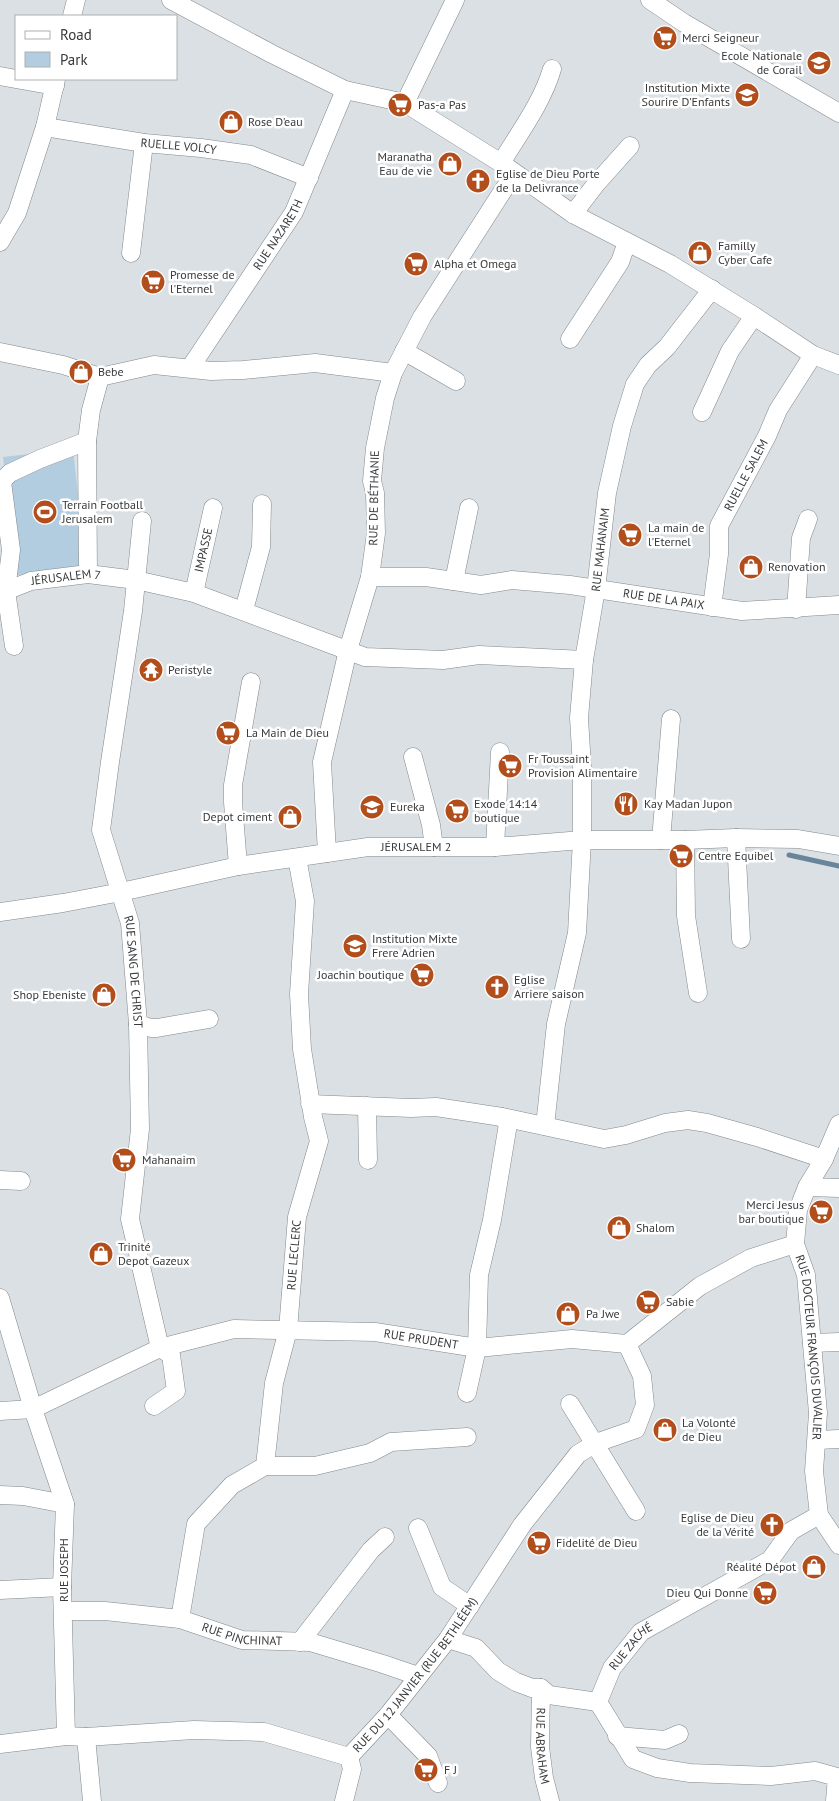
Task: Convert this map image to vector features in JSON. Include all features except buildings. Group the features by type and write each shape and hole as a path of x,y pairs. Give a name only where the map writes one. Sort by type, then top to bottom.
{"street":[{"path":"72,15 76,0"},
{"path":"171,0 272,54 345,90 405,103 501,164 573,214 670,264 813,355 839,365"},
{"path":"405,103 455,0"},
{"path":"650,0 684,23 839,113"},
{"path":"501,164 539,100 549,81 552,69"},
{"path":"0,76 15,78"},
{"path":"0,242 17,213 45,127 56,82 37,80"},
{"name":"RUE NAZARETH","path":"190,368 294,212 345,90"},
{"name":"RUELLE VOLCY","path":"45,127 144,143 251,155 309,178"},
{"path":"131,253 144,143"},
{"path":"573,214 596,184 630,146"},
{"name":"RUE DE BÉTHANIE","path":"328,853 322,762 348,650 370,577 376,533 375,494 372,482 375,448 385,398 392,374 422,317 515,174"},
{"path":"570,339 620,262 627,242"},
{"name":"RUE MAHANAIM","path":"545,1126 556,1024 577,933 582,840 582,767 579,718 584,660 596,589 607,493 622,426 635,384 648,365 667,347 712,289"},
{"path":"702,412 730,351 754,316"},
{"path":"404,351 456,381"},
{"path":"0,352 63,365 100,377 154,365 211,371 315,363 392,374"},
{"name":"RUELLE SALEM","path":"712,607 719,554 719,526 767,436 778,410 813,355"},
{"path":"88,574 87,441 91,410 100,377"},
{"path":"14,646 3,594 11,550 1,483 10,473 87,441"},
{"path":"244,610 261,547 262,504"},
{"name":"IMPASSE","path":"194,593 213,508"},
{"path":"454,581 469,508"},
{"path":"796,609 801,538 808,519"},
{"name":"RUE SANG DE CHRIST","path":"142,521 136,580 101,830 130,923 138,1024 140,1129 130,1220 160,1348 171,1355 176,1390 154,1406"},
{"name":"JÉRUSALEM 7","path":"3,594 31,581 88,574 136,580 194,593 244,610 365,657 443,660 479,655 584,660"},
{"name":"RUE DE LA PAIX","path":"370,577 426,577 481,585 512,580 570,585 742,611 839,605"},
{"path":"238,866 233,785 251,682"},
{"path":"661,840 671,719"},
{"path":"495,847 500,752"},
{"path":"413,757 431,824 434,847"},
{"path":"736,838 742,939"},
{"name":"JÉRUSALEM 2","path":"0,912 64,903 121,892 238,866 368,847 495,847 582,840 736,838 798,839 839,846"},
{"path":"685,840 686,916 698,993"},
{"name":"RUE LECLERC","path":"265,1466 274,1383 288,1330 298,1217 319,1141 310,1104 302,1049 299,994 305,901 297,858"},
{"path":"138,1024 157,1028 209,1019"},
{"path":"310,1104 436,1107 502,1117 604,1139 664,1123 688,1120 707,1123 758,1137 824,1159"},
{"path":"367,1106 368,1160"},
{"path":"467,1393 477,1348 479,1275 492,1220 508,1124 502,1117"},
{"name":"RUE DOCTEUR FRANÇOIS DUVALIER","path":"839,1124 824,1159 807,1187 798,1210 795,1244 806,1276 818,1413 814,1471 819,1515 839,1545"},
{"path":"0,1180 21,1181"},
{"path":"807,1187 839,1188"},
{"path":"627,1344 700,1286 751,1258 795,1244"},
{"name":"RUE JOSEPH","path":"0,1298 33,1409 65,1504 62,1587 66,1736"},
{"name":"RUE PRUDENT","path":"33,1409 160,1348 234,1329 375,1332 477,1348 572,1339 627,1344"},
{"path":"812,1344 839,1342"},
{"name":"RUE DU 12 JANVIER (RUE BETHLÉEM)","path":"0,1744 66,1736 86,1737 194,1730 264,1732 349,1757 388,1715 448,1639 522,1524 578,1454 596,1443 636,1429 645,1405 642,1376 627,1344"},
{"path":"570,1404 636,1510"},
{"path":"0,1411 33,1409"},
{"path":"180,1619 196,1524 232,1485 265,1466 316,1466 370,1452 391,1442 467,1437"},
{"path":"817,1440 839,1439"},
{"path":"0,1495 23,1496 65,1504"},
{"name":"RUE ZACHÉ","path":"598,1702 612,1668 641,1632 770,1560 791,1531 819,1515"},
{"path":"418,1528 442,1587 470,1606"},
{"path":"300,1642 371,1550 385,1537"},
{"path":"0,1590 62,1587"},
{"name":"RUE PINCHINAT","path":"64,1611 105,1611 180,1619 242,1640 310,1642 418,1676"},
{"path":"448,1639 476,1648 498,1671 516,1682 532,1688 542,1688 549,1695 598,1702 634,1760 657,1768 690,1773 771,1776 815,1771 836,1777 835,1801"},
{"name":"RUE ABRAHAM","path":"542,1688 540,1747 544,1778 550,1801"},
{"path":"388,1715 428,1756 438,1783"},
{"path":"618,1736 665,1740 678,1734"},
{"path":"86,1737 92,1801"},
{"path":"344,1801 352,1769 349,1757"}],"green space":[{"name":"Terrain Football Jerusalem","path":"73,449 86,567 17,575 3,457"}],"waterway":[{"path":"789,855 839,866"}],"place":[{"name":"Merci Seigneur","path":"665,38"},
{"name":"Ecole Nationale de Corail","path":"819,63"},
{"name":"Institution Mixte Sourire D'Enfants","path":"747,95"},
{"name":"Pas-a Pas","path":"400,105"},
{"name":"Rose D'eau","path":"231,122"},
{"name":"Maranatha Eau de vie","path":"450,164"},
{"name":"Eglise de Dieu Porte de la Delivrance","path":"478,181"},
{"name":"Familly Cyber Cafe","path":"700,253"},
{"name":"Alpha et Omega","path":"416,264"},
{"name":"Promesse de l'Eternel","path":"153,282"},
{"name":"Bebe","path":"81,372"},
{"name":"Terrain Football Jerusalem","path":"45,512"},
{"name":"La main de l'Eternel","path":"630,535"},
{"name":"Renovation","path":"751,567"},
{"name":"Peristyle","path":"151,670"},
{"name":"La Main de Dieu","path":"228,733"},
{"name":"Fr Toussaint Provision Alimentaire","path":"510,766"},
{"name":"Kay Madan Jupon","path":"626,804"},
{"name":"Eureka","path":"372,807"},
{"name":"Exode 14:14 boutique","path":"457,811"},
{"name":"Depot ciment","path":"290,817"},
{"name":"Centre Equibel","path":"681,856"},
{"name":"Institution Mixte Frere Adrien","path":"355,946"},
{"name":"Joachin boutique","path":"422,975"},
{"name":"Eglise Arriere saison","path":"497,987"},
{"name":"Shop Ebeniste","path":"104,995"},
{"name":"Mahanaim","path":"124,1160"},
{"name":"Merci Jesus bar boutique","path":"821,1212"},
{"name":"Shalom","path":"619,1228"},
{"name":"Trinité Depot Gazeux","path":"101,1254"},
{"name":"Sabie","path":"648,1302"},
{"name":"Pa Jwe","path":"568,1314"},
{"name":"La Volonté de Dieu","path":"665,1430"},
{"name":"Eglise de Dieu de la Vérité","path":"772,1525"},
{"name":"Fidelité de Dieu","path":"539,1543"},
{"name":"Réalité Dépot","path":"814,1567"},
{"name":"Dieu Qui Donne","path":"765,1593"},
{"name":"F J","path":"426,1770"}]}
